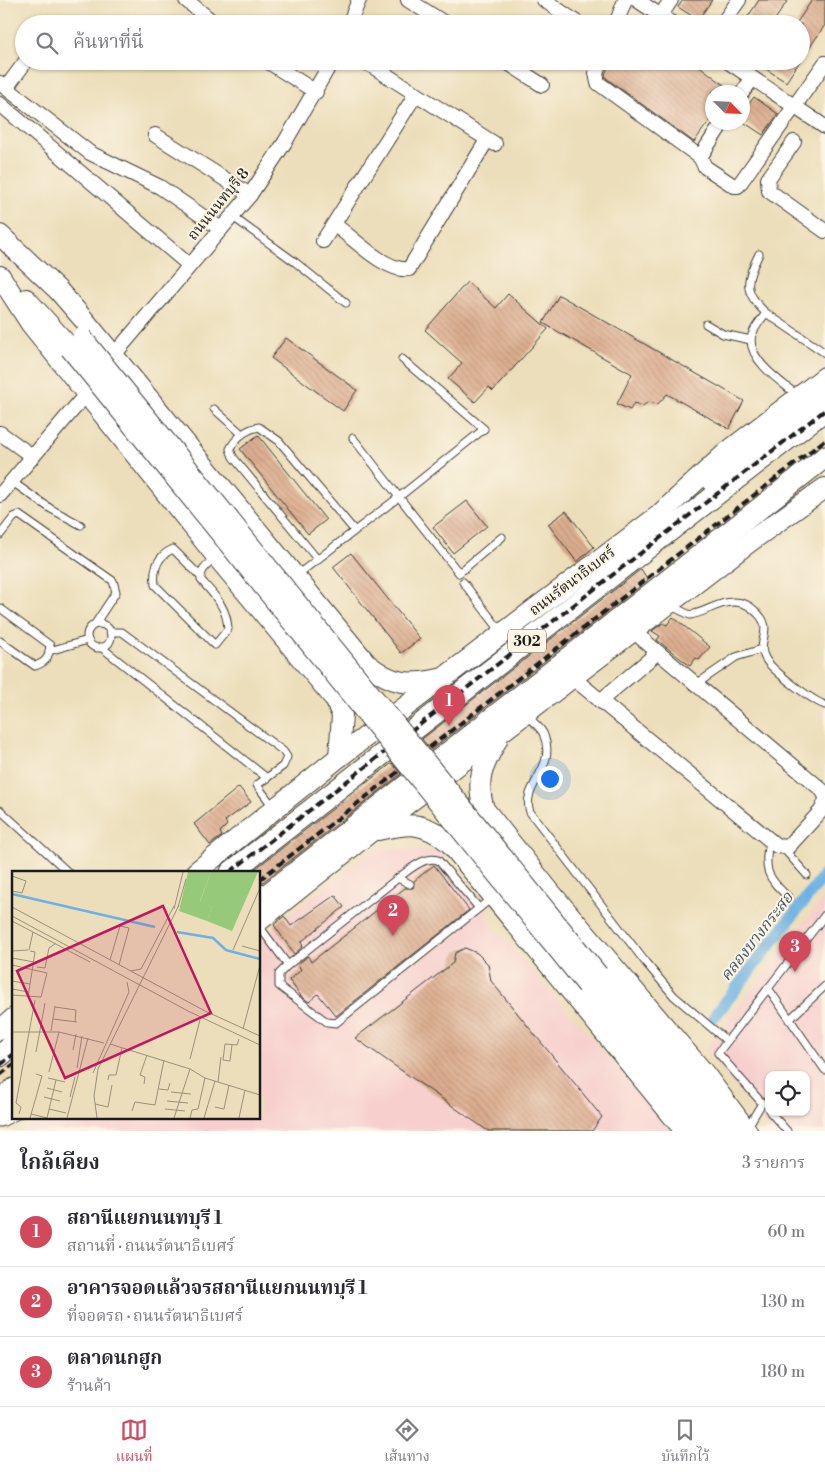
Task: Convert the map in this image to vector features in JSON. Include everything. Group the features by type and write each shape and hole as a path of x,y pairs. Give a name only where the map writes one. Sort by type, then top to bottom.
{"main road":[{"path":"3,238 76,343 592,980 710,1131"},
{"path":"3,238 58,290 367,664 383,677 395,681 418,683 442,678"},
{"path":"0,274 50,323 76,343"},
{"path":"0,274 31,324 88,392 217,557 335,699 342,715 339,757"},
{"name":"ถนนรัตนาธิเบศร์","path":"197,871 339,757 658,516 726,453 825,377"},
{"path":"658,516 714,480 825,396"},
{"name":"ถนนรัตนาธิเบศร์","path":"232,871 825,410"},
{"path":"260,920 373,830 752,540 773,515 822,474"},
{"name":"302","path":"260,900 787,486 822,474"},
{"path":"335,699 353,703 363,699 370,692 373,679 367,664"},
{"path":"500,734 484,764 480,778 480,794 484,809 551,893 704,1073 741,1131"},
{"path":"449,842 446,824 450,816 459,808 484,809"},
{"path":"373,830 407,824 420,825 433,830 449,842 486,902 685,1131"},
{"path":"592,980 741,1131"},
{"path":"0,1030 12,1020"},
{"path":"0,1056 12,1046"},
{"path":"0,1100 12,1091"},
{"path":"0,1116 12,1110"},
{"path":"0,1125 12,1116"}],"street":[{"path":"186,0 204,15"},
{"path":"353,15 359,0"},
{"path":"408,0 432,15"},
{"path":"544,0 566,15"},
{"path":"619,15 625,0"},
{"path":"637,0 660,15 671,0"},
{"path":"728,15 739,0"},
{"path":"597,70 598,82 700,157 705,167 731,186 738,186 796,107 825,63"},
{"path":"18,70 3,86 90,153 160,187 221,229"},
{"path":"281,70 316,92"},
{"name":"ถนนนนทบุรี 8","path":"114,356 250,195 316,92 327,70"},
{"path":"335,225 389,266 400,270 409,268 491,143 378,70"},
{"path":"519,70 542,85"},
{"path":"740,70 825,127"},
{"path":"748,85 752,79"},
{"path":"323,241 335,225 416,94"},
{"path":"0,104 189,265"},
{"path":"700,157 718,130"},
{"path":"155,135 250,195"},
{"path":"794,142 768,179 769,191 825,231"},
{"path":"0,495 88,392"},
{"path":"0,433 32,456"},
{"path":"634,632 694,685 822,790 825,795"},
{"path":"600,701 657,653"},
{"path":"573,678 770,840 783,848 788,847 821,810 825,802"}],"lane":[{"path":"233,216 346,303"},
{"path":"759,254 747,280 752,297 766,313 825,353"},
{"path":"766,313 751,340 755,353 762,364 799,397"},
{"path":"706,324 724,334 751,340"},
{"path":"294,577 484,429 402,359"},
{"path":"214,409 242,434"},
{"path":"318,560 233,457 230,448 242,434 250,429 259,427 279,441 354,530"},
{"path":"353,438 459,573 502,537"},
{"path":"11,481 51,510 81,525"},
{"path":"0,535 14,517 19,515 112,581 116,592 88,632 88,640 93,646 101,647 108,644 110,632 106,626 95,624"},
{"path":"200,576 173,549 167,552 156,564 153,573 155,585 215,645 228,629 227,618 224,606 201,580 200,576 202,570 217,557"},
{"path":"463,582 502,634"},
{"path":"669,605 690,615 720,603 735,602 749,606 765,620 766,630 762,650 768,664 825,705"},
{"path":"0,608 50,645 49,656 44,663 35,666 0,641"},
{"path":"110,632 122,632 283,751 287,757 283,766 257,785 274,809"},
{"path":"49,651 88,640"},
{"path":"101,647 267,778"},
{"path":"694,685 736,657 762,650"},
{"path":"525,714 543,732 546,748 546,764 533,786 527,805 530,812 646,963 674,996 726,1041"},
{"path":"0,810 67,871"},
{"path":"770,840 766,871 774,884 789,898"},
{"path":"783,848 806,875"},
{"path":"425,860 438,860 486,902 336,1023 327,1022 279,986 279,974 288,965 305,955 398,878 425,860"},
{"path":"398,878 410,884"},
{"path":"765,1107 718,1053 825,915"},
{"path":"260,927 288,965"},
{"path":"789,1020 825,986"},
{"path":"768,988 824,1067"},
{"path":"741,1131 762,1103"},
{"path":"773,1116 787,1131"}],"shaded area":[{"path":"376,847 441,852 489,911 485,917 673,1131 23,1131 39,1118 260,1118 260,937"},
{"path":"825,896 825,1131 771,1131 705,1049"}],"building":[{"path":"683,0 712,0 702,15 690,15 678,7"},
{"path":"759,0 788,0 778,15 749,15"},
{"path":"812,0 825,0 825,25 810,47 810,15 802,15"},
{"path":"607,70 705,70 724,85 705,85 705,127 694,142 606,78"},
{"path":"768,70 794,70 786,82"},
{"path":"754,97 778,114 763,135 750,126 750,102"},
{"path":"467,282 496,308 508,294 548,329 493,391 489,387 475,402 448,379 462,363 425,330"},
{"path":"559,295 744,401 729,429 667,394 658,404 648,402 643,406 634,403 630,410 617,404 632,374 543,323"},
{"path":"286,338 357,390 343,411 271,358"},
{"path":"258,435 326,520 308,534 240,449"},
{"path":"467,501 487,526 453,553 433,527"},
{"path":"566,511 594,547 577,562 548,524"},
{"path":"351,553 420,639 401,653 333,567"},
{"path":"641,569 648,580 431,750 422,739"},
{"path":"673,617 710,647 699,660 696,658 690,666 657,640 660,636 652,631 663,623 667,625"},
{"path":"392,763 401,774 260,884 260,871 252,871"},
{"path":"239,787 251,802 225,821 227,825 220,832 222,836 210,845 194,824"},
{"path":"434,865 469,910 336,1016 318,994 309,1002 301,996 289,980 301,970 298,964 308,956 311,962 405,888 413,888 414,881"},
{"path":"335,895 344,907 301,942 303,946 294,954 274,925 284,916 291,926"},
{"path":"465,948 477,953 488,964 491,981 602,1117 592,1131 488,1131 355,1038 453,963 455,953"}],"waterway":[{"name":"คลองบางกระสอ","path":"714,1017 825,874"}],"railway":[{"path":"231,871 825,410"},
{"path":"260,879 825,440"},
{"path":"0,1065 12,1056"},
{"path":"0,1075 12,1066"}],"place":[{"name":"สถานีแยกนนทบุรี 1","path":"449,726"},
{"name":"อาคารจอดแล้วจรสถานีแยกนนทบุรี 1","path":"393,936"},
{"name":"ตลาดนกฮูก","path":"795,972"}]}
